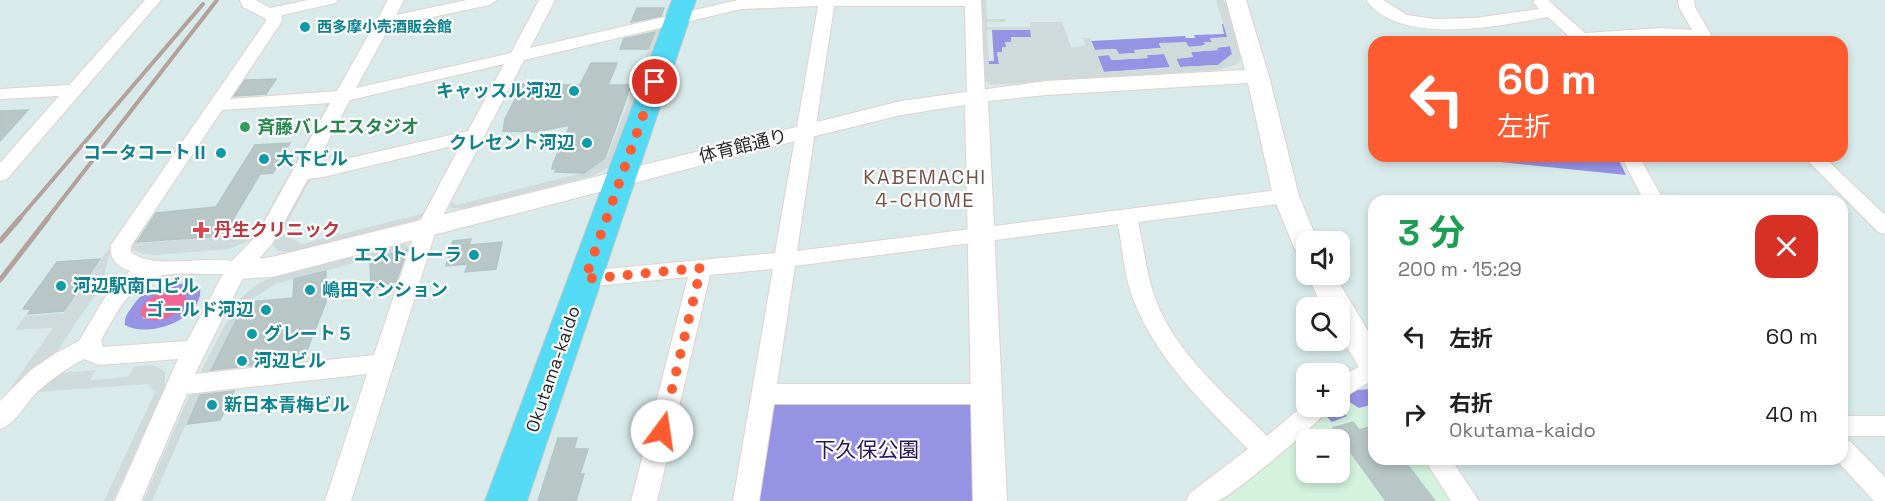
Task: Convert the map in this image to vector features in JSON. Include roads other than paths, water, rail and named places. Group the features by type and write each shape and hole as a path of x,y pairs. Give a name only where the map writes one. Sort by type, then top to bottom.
{"main road":[{"name":"Okutama-kaido","path":"506,501 681,9"}],"street":[{"path":"0,175 153,0"},
{"path":"237,269 216,265 154,269 137,267 120,254 120,245 274,21 275,17 249,4 248,0"},
{"path":"266,14 330,0"},
{"path":"128,501 194,349 237,269 265,239 396,0"},
{"path":"383,23 489,0"},
{"path":"339,501 427,227 547,0"},
{"path":"1236,0 1258,76 1286,196 1300,231"},
{"path":"1374,0 1398,17 1417,23 1498,20 1552,11"},
{"path":"1539,0 1579,36"},
{"path":"1686,0 1703,36"},
{"path":"746,501 827,1"},
{"path":"217,105 343,96 519,56 681,9 751,3 973,1 990,501"},
{"path":"1628,36 1662,33 1684,36"},
{"name":"体育館通り","path":"237,269 272,267 805,130 902,108 976,96 1094,84 1258,76"},
{"path":"0,94 75,90"},
{"path":"301,173 323,171 477,135"},
{"path":"1633,162 1651,195"},
{"path":"1818,162 1885,227"},
{"path":"585,279 785,260 1286,196"},
{"path":"1127,216 1144,300 1157,327 1174,352 1265,450"},
{"path":"644,501 701,268"},
{"path":"154,269 135,278 122,291 90,340 93,353 99,356 194,349"},
{"path":"1350,327 1368,357"},
{"path":"0,419 20,393 67,357 90,346"},
{"path":"180,385 384,363"},
{"path":"1350,382 1368,371"},
{"path":"763,394 985,394"},
{"path":"1199,501 1308,417"},
{"path":"1848,426 1885,426"},
{"path":"1848,455 1885,495"},
{"path":"1441,465 1466,501"}],"railway":[{"path":"47,219 217,0"},
{"path":"19,219 203,4"},
{"path":"0,241 20,218"},
{"path":"0,280 48,218"}],"place":[{"name":"西多摩小売酒販会館","path":"305,27"},
{"name":"キャッスル河辺","path":"574,91"},
{"name":"斉藤バレエスタジオ","path":"245,127"},
{"name":"クレセント河辺","path":"587,143"},
{"name":"コータコートⅡ","path":"221,153"},
{"name":"大下ビル","path":"264,159"},
{"name":"丹生クリニック","path":"201,230"},
{"name":"エストレーラ","path":"474,255"},
{"name":"河辺駅南口ビル","path":"61,286"},
{"name":"嶋田マンション","path":"310,290"},
{"name":"ゴールド河辺","path":"266,310"},
{"name":"グレート５","path":"252,334"},
{"name":"河辺ビル","path":"242,361"},
{"name":"新日本青梅ビル","path":"212,405"}],"district":[{"name":"KABEMACHI 4-CHOME","path":"925,188"}],"park label":[{"name":"下久保公園","path":"867,450"}]}
